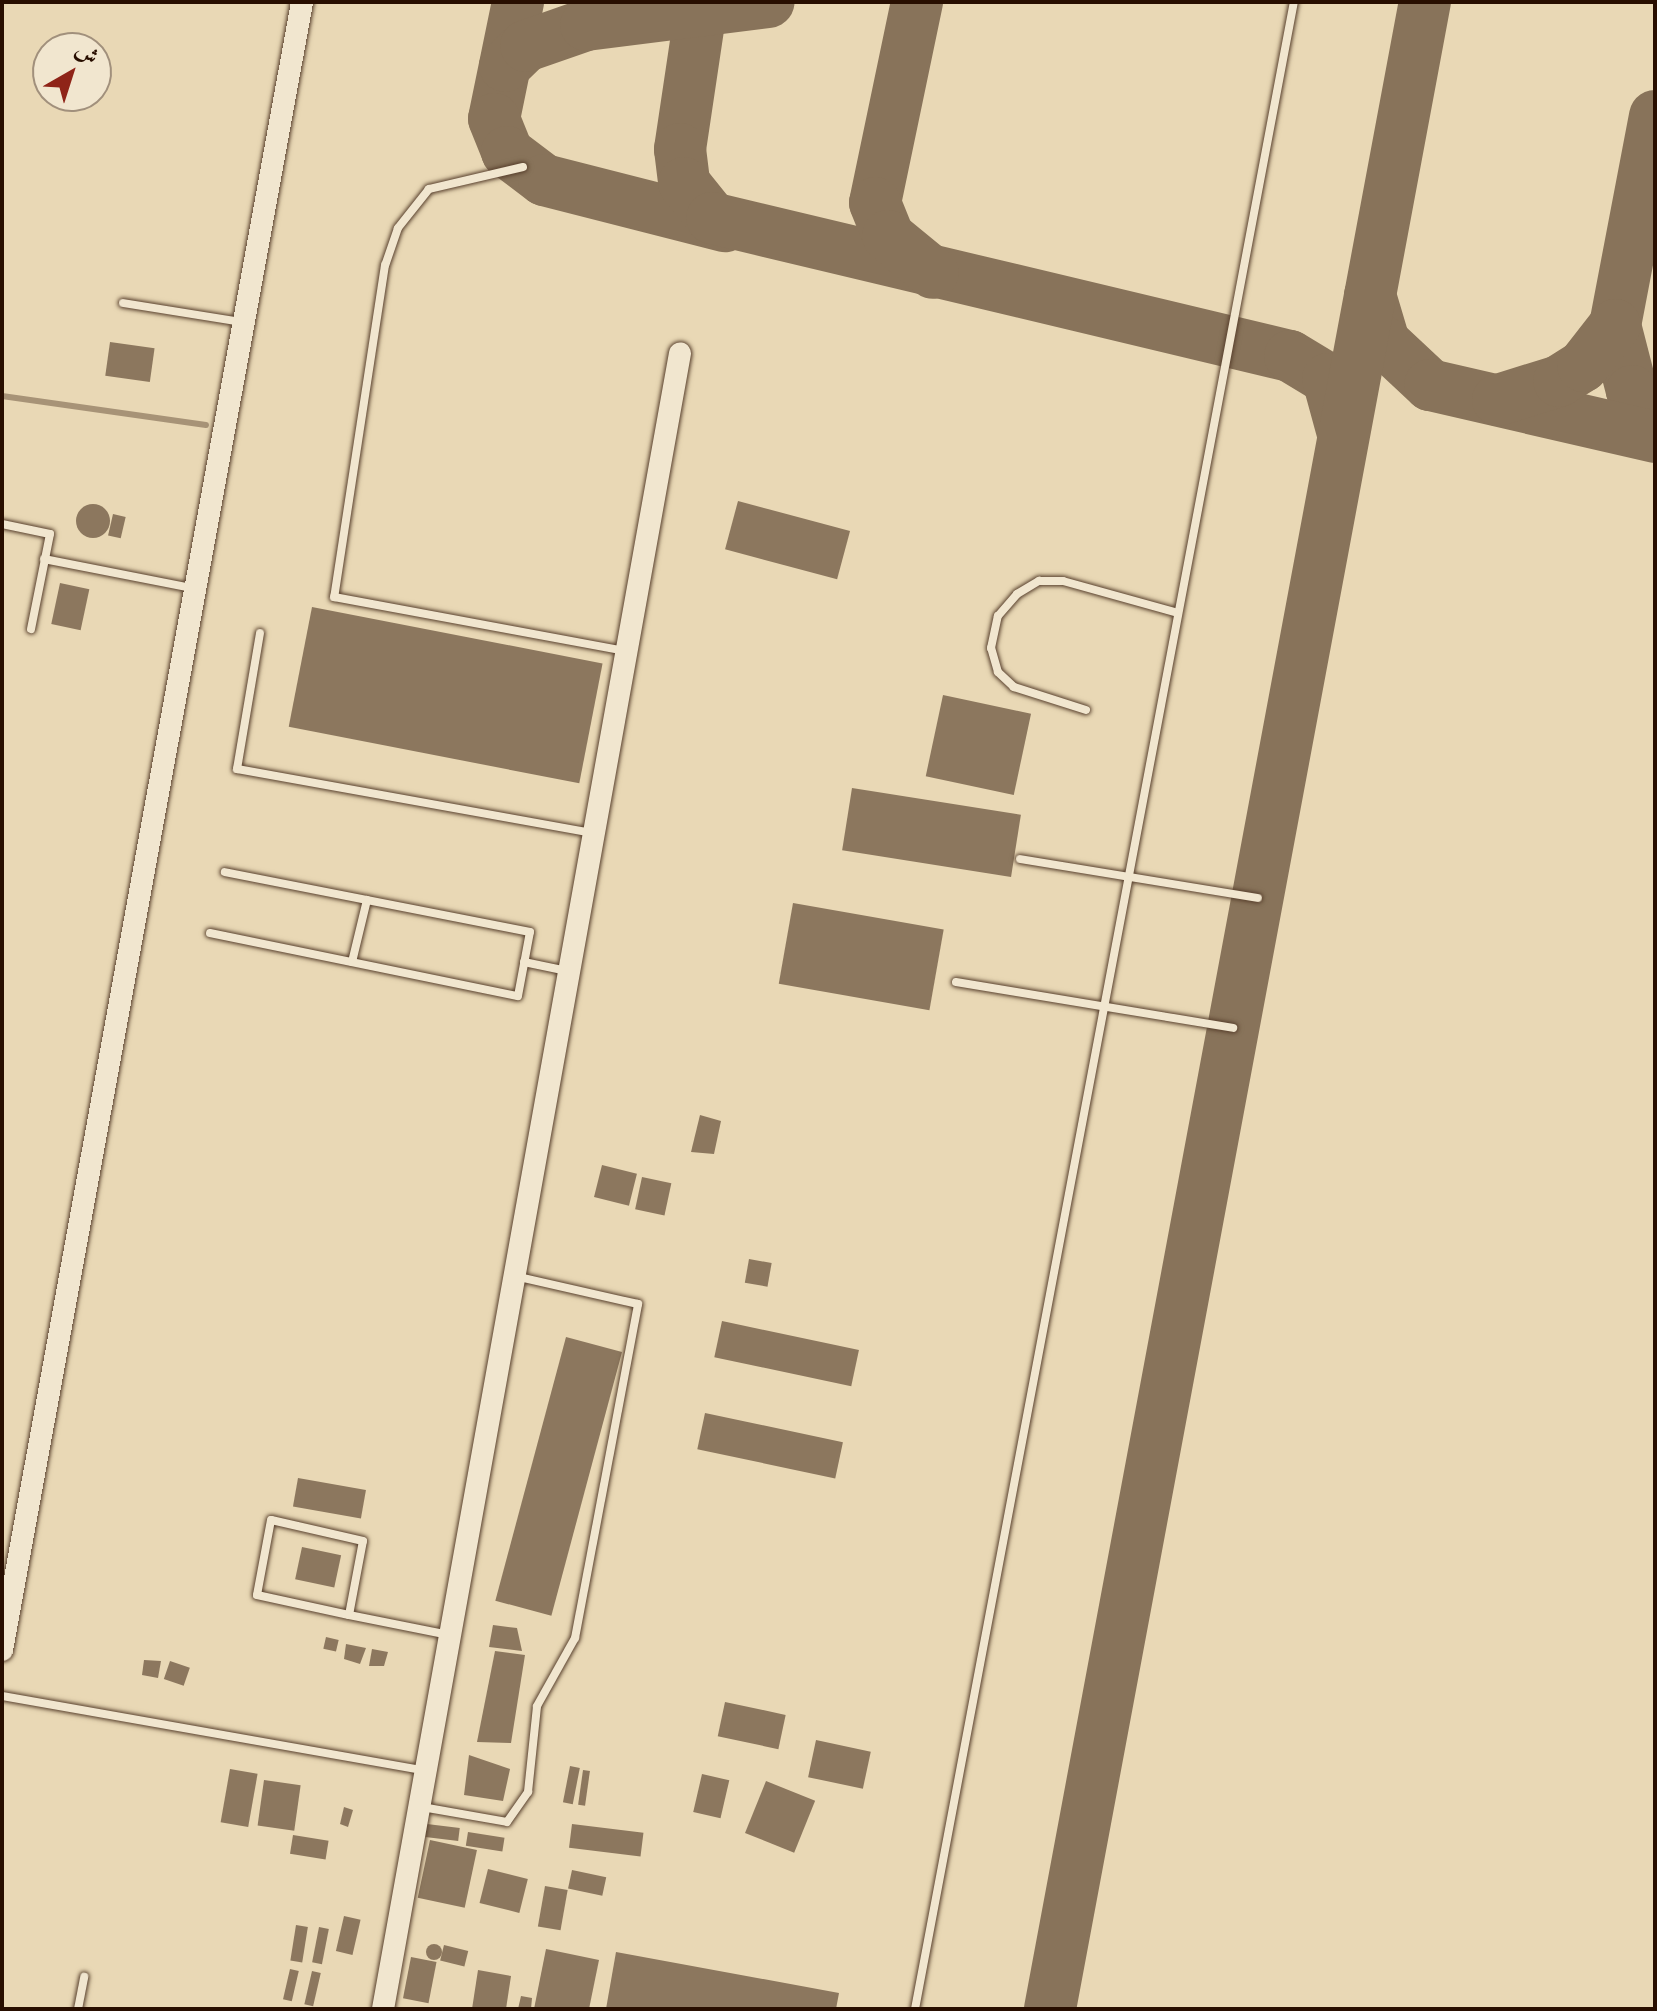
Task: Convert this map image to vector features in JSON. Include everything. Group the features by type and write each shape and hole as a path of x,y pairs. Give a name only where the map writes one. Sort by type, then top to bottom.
{"street":[{"path":"2,1650 192,588 302,2"},
{"path":"383,2009 680,353"}],"lane":[{"path":"915,2009 1294,2"},
{"path":"523,167 429,189 398,228 385,265 334,597 626,651"},
{"path":"123,303 242,322"},
{"path":"2,524 50,534 31,629"},
{"path":"44,559 192,588"},
{"path":"1086,710 1014,687 998,672 991,648 998,616 1017,594 1039,581 1063,581 1178,613"},
{"path":"260,633 237,769 594,833"},
{"path":"1020,859 1258,898"},
{"path":"210,933 518,996 530,932 225,872"},
{"path":"352,962 367,900"},
{"path":"524,962 569,972"},
{"path":"956,982 1233,1028"},
{"path":"419,1806 507,1822 528,1792 537,1706 575,1638 638,1304 514,1276"},
{"path":"349,1615 363,1541 271,1520 257,1595 349,1615 450,1635"},
{"path":"2,1696 425,1770"},
{"path":"78,2009 84,1977"}],"building":[{"path":"110,342 155,348 150,382 105,376"},
{"path":"738,501 850,531 837,579 725,549"},
{"path":"93,504 105,509 110,521 105,533 93,538 81,533 76,521 81,509"},
{"path":"113,514 126,517 121,538 108,535"},
{"path":"60,583 89,589 81,630 51,624"},
{"path":"312,607 603,663 579,783 289,727"},
{"path":"943,695 1031,714 1014,795 926,776"},
{"path":"852,788 1021,815 1011,877 842,850"},
{"path":"793,903 944,930 929,1010 779,984"},
{"path":"700,1115 721,1121 714,1154 691,1152"},
{"path":"602,1165 637,1174 629,1206 594,1197"},
{"path":"642,1177 671,1183 664,1216 635,1209"},
{"path":"749,1259 772,1263 767,1287 745,1283"},
{"path":"722,1321 859,1350 851,1386 714,1357"},
{"path":"566,1337 622,1352 551,1616 495,1601"},
{"path":"705,1413 843,1442 835,1479 697,1449"},
{"path":"298,1478 366,1490 361,1519 293,1507"},
{"path":"302,1547 341,1555 334,1588 295,1579"},
{"path":"493,1625 517,1628 522,1651 489,1647"},
{"path":"326,1637 339,1640 336,1652 323,1649"},
{"path":"346,1644 366,1648 360,1664 344,1659"},
{"path":"372,1649 388,1652 384,1666 369,1666"},
{"path":"495,1651 525,1655 511,1743 477,1742"},
{"path":"144,1660 161,1661 158,1678 142,1675"},
{"path":"170,1661 190,1668 184,1686 164,1679"},
{"path":"725,1702 786,1715 778,1749 718,1736"},
{"path":"816,1740 871,1752 863,1789 808,1777"},
{"path":"469,1755 510,1769 503,1801 464,1795"},
{"path":"570,1766 580,1768 573,1804 563,1802"},
{"path":"230,1769 258,1774 248,1827 221,1822"},
{"path":"583,1770 590,1771 585,1806 578,1805"},
{"path":"702,1774 729,1780 721,1818 693,1812"},
{"path":"264,1780 301,1785 294,1831 258,1826"},
{"path":"766,1781 815,1801 794,1853 745,1833"},
{"path":"344,1807 353,1810 348,1827 340,1824"},
{"path":"427,1824 460,1828 458,1841 425,1837"},
{"path":"572,1824 643,1833 641,1857 569,1848"},
{"path":"468,1832 505,1838 502,1852 466,1846"},
{"path":"293,1835 329,1841 326,1859 290,1854"},
{"path":"430,1840 477,1850 465,1908 418,1898"},
{"path":"488,1869 528,1879 519,1913 480,1903"},
{"path":"572,1870 606,1877 602,1896 568,1889"},
{"path":"545,1886 568,1890 561,1930 538,1926"},
{"path":"344,1916 361,1920 352,1955 336,1951"},
{"path":"296,1925 308,1927 302,1962 290,1961"},
{"path":"319,1927 329,1929 322,1964 312,1962"},
{"path":"434,1944 442,1952 434,1960 426,1952"},
{"path":"444,1945 468,1951 464,1967 440,1961"},
{"path":"546,1949 599,1960 589,2009 534,2009"},
{"path":"616,1952 839,1993 836,2009 606,2009"},
{"path":"411,1957 437,1962 429,2003 403,1998"},
{"path":"290,1969 299,1971 292,2001 283,1999"},
{"path":"478,1970 511,1976 506,2009 472,2009"},
{"path":"312,1971 321,1973 313,2006 304,2004"},
{"path":"521,1996 532,1998 531,2009 518,2009"}],"waterway":[{"path":"2,396 206,425"}],"taxiway":[{"path":"518,2 494,119 507,152 544,180 725,226"},
{"path":"702,2 680,149 684,183 712,218 1290,356 1328,379 1343,434"},
{"path":"505,66 526,46 586,25 769,2"},
{"path":"917,2 875,203 888,236 933,273"},
{"path":"1050,2009 1425,2"},
{"path":"1655,116 1615,325 1632,391 1655,416"},
{"path":"1370,295 1384,342 1430,385 1655,437"},
{"path":"1498,400 1559,381 1583,366 1615,325"}]}
